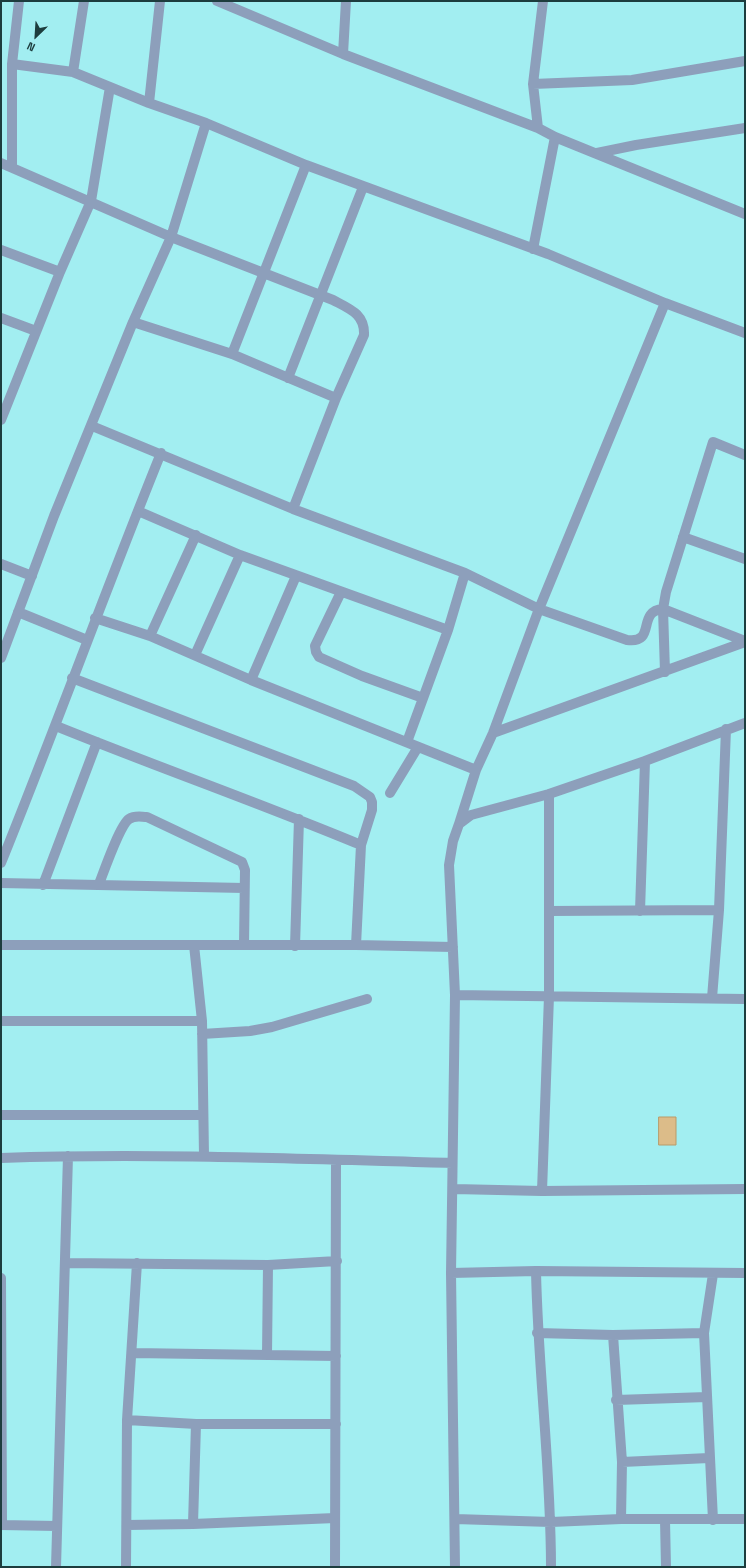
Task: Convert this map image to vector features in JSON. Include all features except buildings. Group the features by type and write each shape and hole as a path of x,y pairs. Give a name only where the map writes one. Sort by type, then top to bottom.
{"street":[{"path":"12,167 12,64 19,1"},
{"path":"73,72 84,1"},
{"path":"149,104 160,1"},
{"path":"217,1 343,54 538,128 555,137 745,214"},
{"path":"343,54 346,1"},
{"path":"538,128 533,84 543,1"},
{"path":"533,84 632,80 745,61"},
{"path":"12,64 73,72 149,104 206,122 306,165 533,249 665,303 745,333"},
{"path":"1,420 4,405 90,201 110,87"},
{"path":"1,658 133,322 171,237 206,122"},
{"path":"597,153 636,145 745,128"},
{"path":"533,249 555,137"},
{"path":"1,163 171,237 322,296 348,308 360,317 364,324 364,335 336,398 293,509"},
{"path":"232,354 306,165"},
{"path":"288,378 322,296 363,187"},
{"path":"1,250 60,272"},
{"path":"455,1567 451,1272 454,1189 452,1163 455,995 454,947 449,865 453,841 476,770 493,733 538,609 665,303"},
{"path":"1,318 36,331"},
{"path":"133,322 232,354 336,398"},
{"path":"92,426 161,453 293,509 465,573 538,609 627,640 640,640 645,634 647,621 651,614 656,610 663,609 745,641"},
{"path":"665,672 663,609 666,592 713,442 745,455"},
{"path":"1,863 56,726 72,678 95,618 161,453"},
{"path":"138,512 196,535 240,555 448,630"},
{"path":"150,636 196,535"},
{"path":"683,537 745,559"},
{"path":"195,655 240,555"},
{"path":"1,564 32,576"},
{"path":"407,742 448,630 465,573"},
{"path":"251,680 296,576"},
{"path":"341,592 315,646 319,657 362,676 423,698"},
{"path":"18,612 87,640"},
{"path":"95,618 150,636 251,680 476,770"},
{"path":"493,733 665,672 745,641"},
{"path":"72,678 354,786 370,797 372,802 372,810 361,845 356,945"},
{"path":"459,824 471,815 487,809 548,794 645,761 745,723"},
{"path":"56,726 299,819 361,845"},
{"path":"712,998 719,910 726,729"},
{"path":"43,885 97,742"},
{"path":"390,794 418,747"},
{"path":"640,911 645,761"},
{"path":"542,1191 548,996 548,794"},
{"path":"98,884 121,830 128,820 135,816 147,817 242,862 245,870 244,945"},
{"path":"295,946 299,819"},
{"path":"1,883 244,888"},
{"path":"549,911 719,910"},
{"path":"1,945 356,945 454,947"},
{"path":"194,945 202,1021 202,1115 204,1156"},
{"path":"455,995 745,999"},
{"path":"202,1034 250,1031 272,1027 367,999"},
{"path":"1,1021 202,1021"},
{"path":"1,1115 202,1115"},
{"path":"1,1158 68,1156 204,1156 452,1163"},
{"path":"56,1567 68,1156"},
{"path":"335,1567 337,1261 336,1160"},
{"path":"454,1189 542,1191 745,1189"},
{"path":"66,1262 268,1265 337,1261"},
{"path":"126,1567 127,1420 133,1353 137,1263"},
{"path":"267,1355 268,1265"},
{"path":"451,1272 536,1271 713,1274 745,1273"},
{"path":"536,1271 537,1333 551,1522 551,1567"},
{"path":"713,1274 704,1333 713,1520"},
{"path":"1,1278 2,1525 57,1526"},
{"path":"537,1333 614,1335 704,1333"},
{"path":"614,1335 616,1400 622,1462 620,1519"},
{"path":"133,1353 336,1356"},
{"path":"616,1400 706,1397"},
{"path":"127,1420 196,1424 336,1424"},
{"path":"193,1524 196,1424"},
{"path":"622,1462 709,1458"},
{"path":"127,1525 193,1524 335,1518"},
{"path":"455,1519 551,1522 620,1519 745,1520"},
{"path":"665,1520 666,1567"}]}
